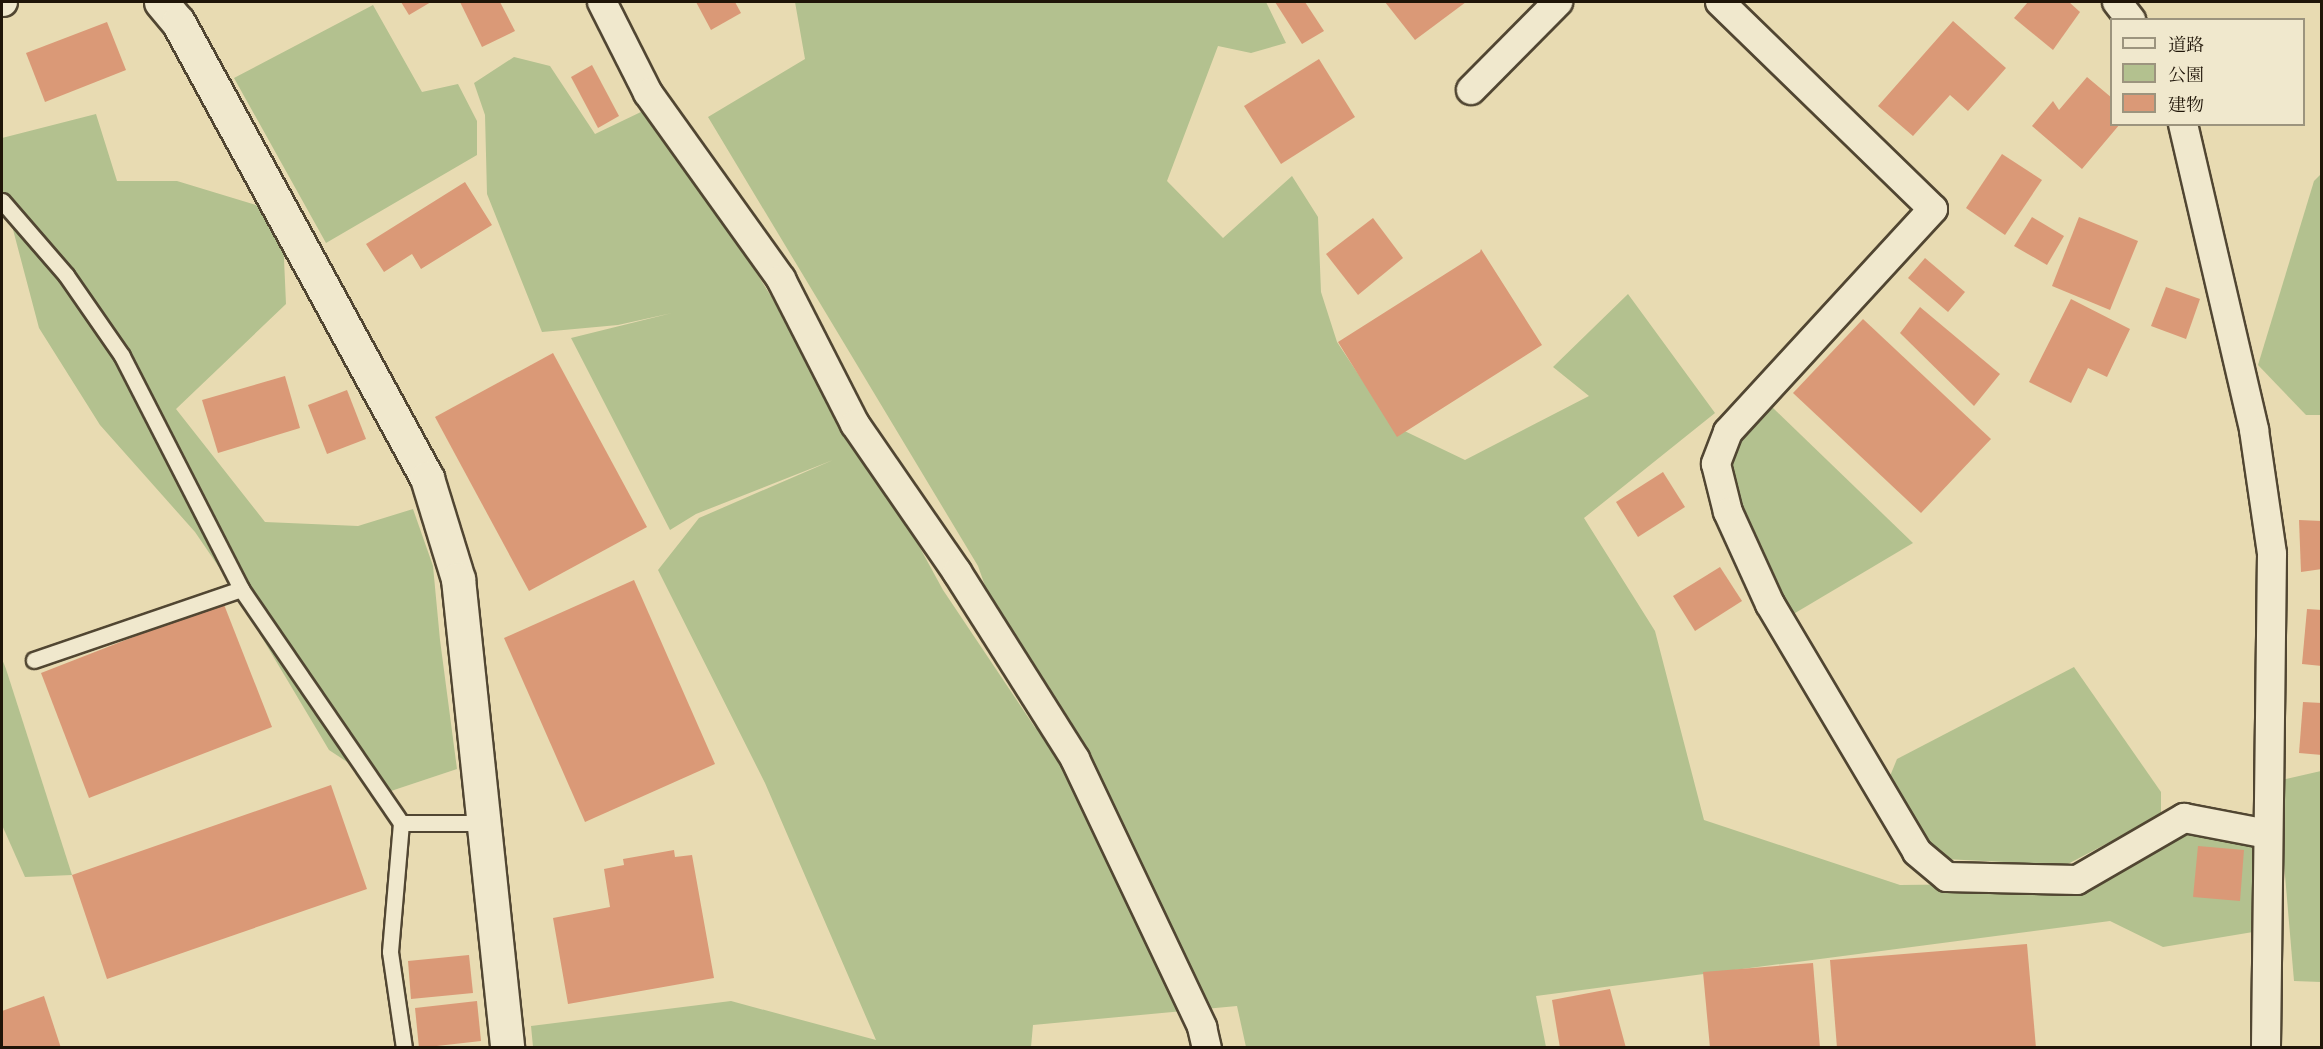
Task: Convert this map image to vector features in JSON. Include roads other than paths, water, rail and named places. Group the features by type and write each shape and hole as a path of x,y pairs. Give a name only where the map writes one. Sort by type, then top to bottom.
{"street":[{"path":"161,2 178,22 427,478 458,579 507,1047"},
{"path":"602,2 648,93 781,279 855,424 957,572 1075,759 1202,1027 1207,1047"},
{"path":"1471,90 1558,2"},
{"path":"1720,2 1933,209 1728,432 1716,464 1728,512 1770,604 1917,852 1947,877 2077,880 2184,818 2267,834"},
{"path":"2117,2 2129,18"},
{"path":"2183,126 2254,430 2272,555 2266,1047"}],"lane":[{"path":"2,201 66,275 122,356 241,589 401,823 390,952 404,1047"},
{"path":"34,660 241,589"},
{"path":"401,823 484,822"}]}
